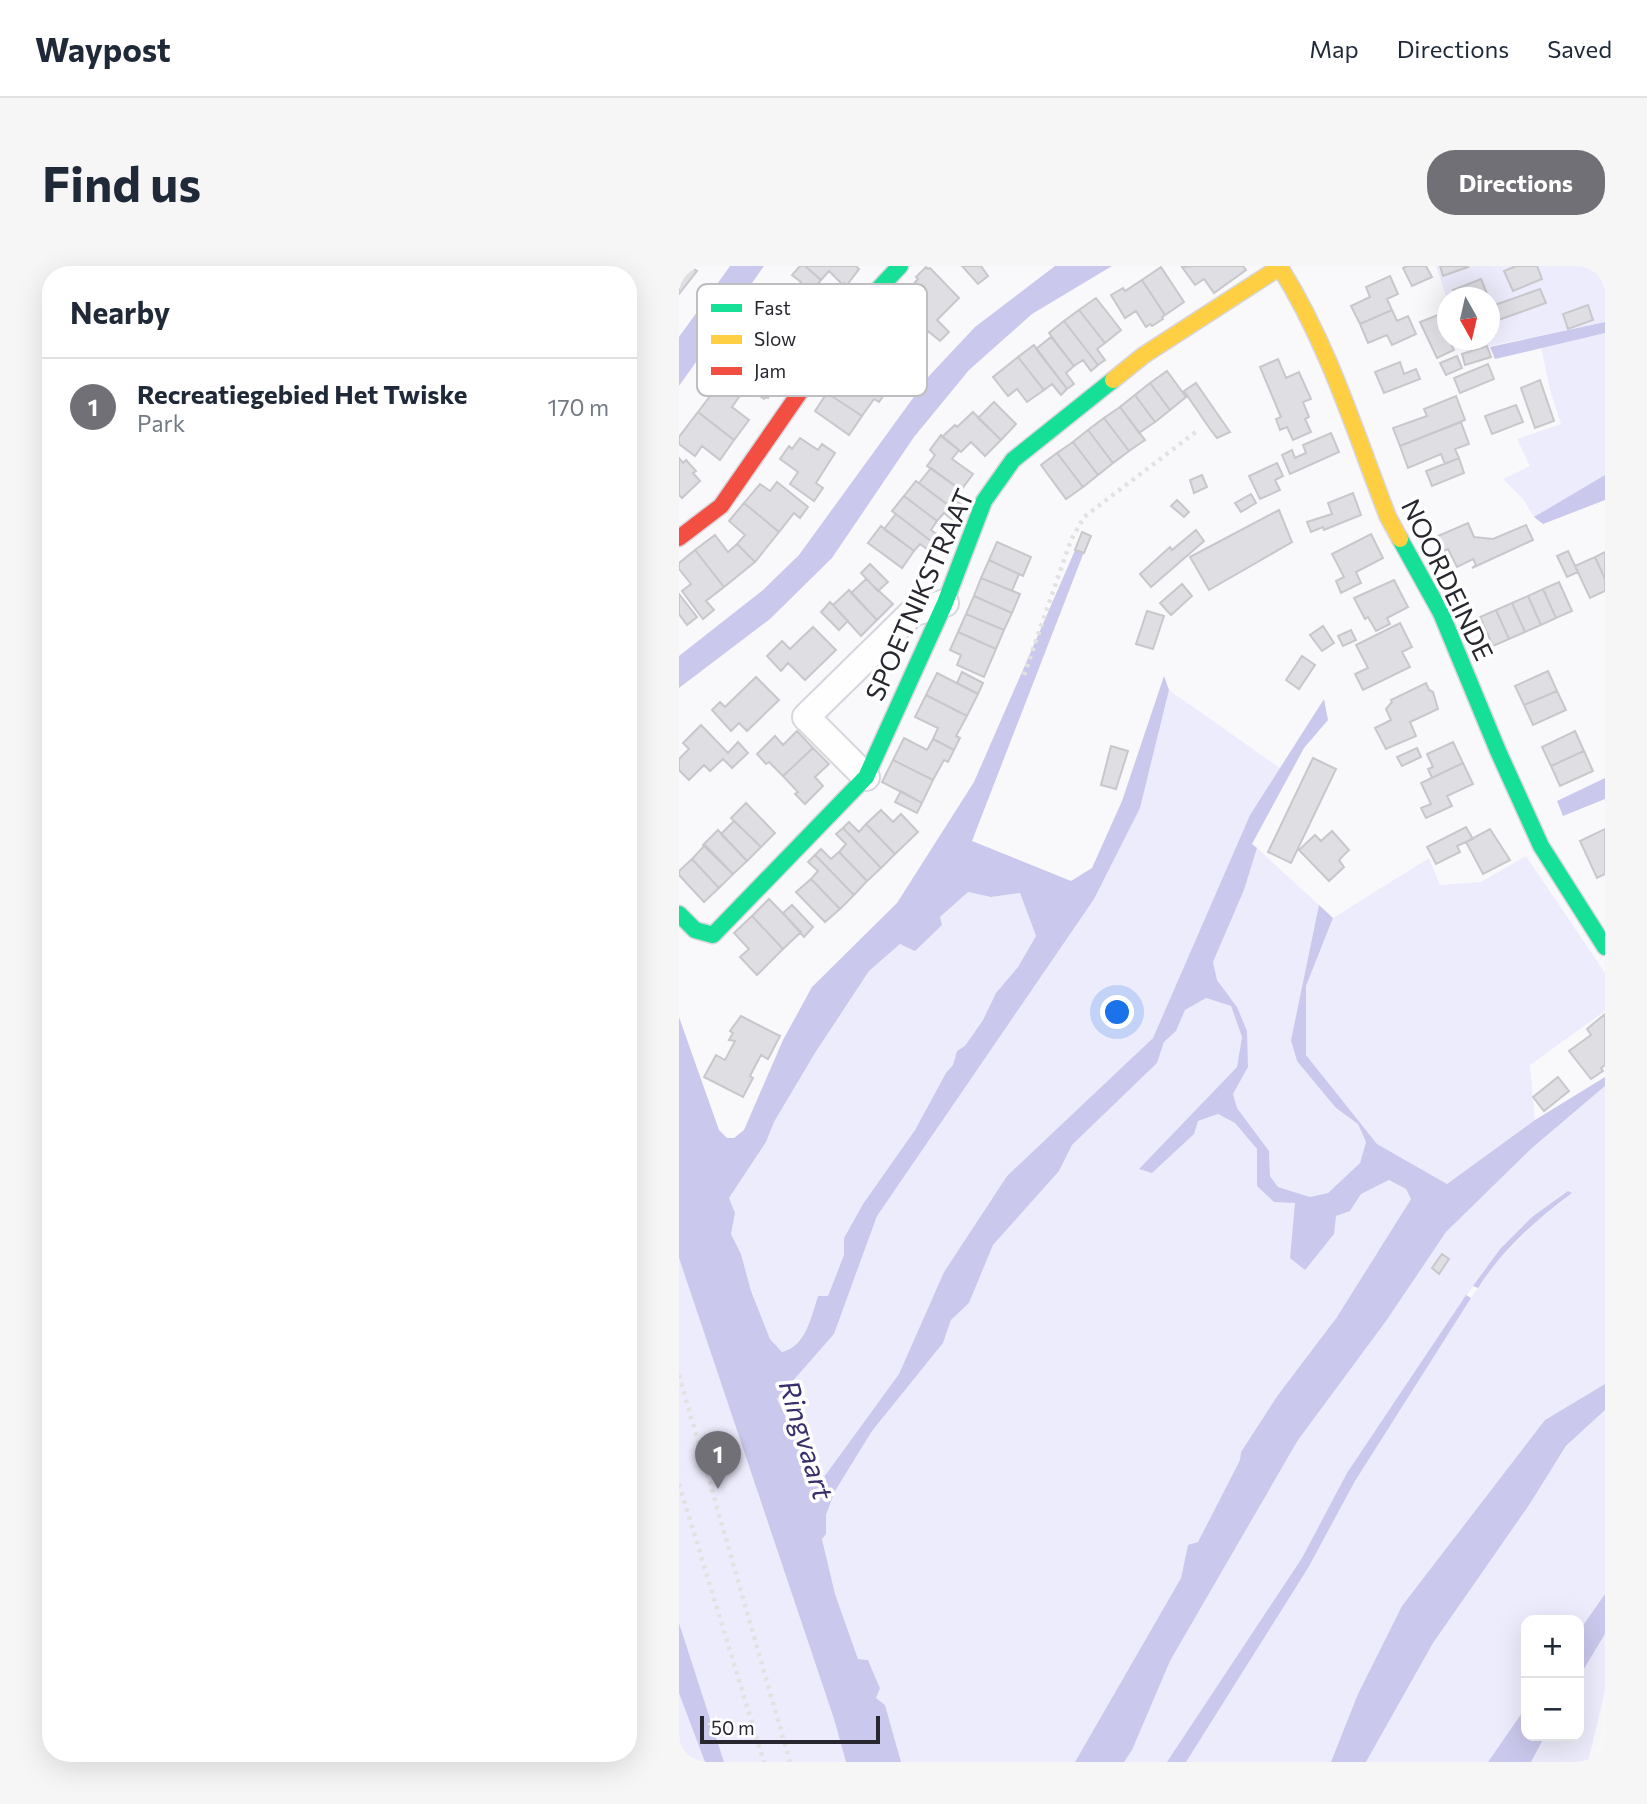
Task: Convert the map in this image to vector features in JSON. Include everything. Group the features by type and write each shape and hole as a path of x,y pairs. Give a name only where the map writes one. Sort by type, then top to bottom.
{"street":[{"path":"883,284 900,266"},
{"name":"SPOETNIKSTRAAT","path":"679,914 695,930 713,935 866,777 945,603 984,501 1013,460 1145,355 1280,267"},
{"name":"NOORDEINDE","path":"1280,267 1301,301 1319,339 1388,517 1441,612 1498,751 1541,846 1605,947"},
{"path":"679,538 721,506 798,396"},
{"path":"866,777 806,717 912,613 945,603"}],"path":[{"path":"1024,675 1071,540 1084,517 1197,430"},
{"path":"679,1375 790,1762"},
{"path":"679,1484 764,1762"}],"shaded area":[{"path":"1436,266 1605,266 1605,322 1500,344 1500,287 1443,287"},
{"path":"1605,333 1605,475 1534,517 1523,499 1503,479 1530,466 1517,439 1561,424 1541,347"},
{"path":"1169,690 1280,768 1250,815 1153,1038 1007,1176 944,1272 899,1374 819,1485 777,1399 834,1334 877,1216 1140,808"},
{"path":"1257,848 1319,905 1291,1040 1336,1108 1358,1124 1366,1142 1360,1163 1328,1193 1310,1197 1278,1187 1270,1176 1269,1151 1237,1108 1233,1094 1248,1067 1237,1007 1217,980 1213,962 1244,890"},
{"path":"1526,856 1605,973 1605,1011 1530,1065 1535,1120 1447,1184 1377,1144 1306,1055 1306,986 1333,918 1429,858 1440,885 1481,882"},
{"path":"968,892 991,897 1020,893 1036,936 1018,967 996,993 983,1020 965,1047 957,1051 953,1065 915,1130 863,1204 844,1238 844,1255 828,1296 818,1296 802,1337 790,1349 782,1352 770,1339 751,1291 741,1254 731,1234 735,1213 729,1198 766,1142 774,1122 815,1053 869,971"},
{"path":"1206,998 1231,1006 1242,1037 1237,1067 1140,1169 1198,1121 1218,1114 1235,1123 1257,1149 1257,1186 1296,1203 1290,1257 1336,1216 1350,1211 1361,1194 1389,1180 1406,1189 1411,1199 1337,1317 1278,1395 1241,1452 1240,1460 1198,1542 1188,1546 1181,1578 1075,1762 901,1762 885,1705 876,1698 880,1687 868,1660 858,1659 835,1594 822,1538 826,1534 826,1515 835,1491 872,1431 943,1343 951,1320 969,1303 993,1245 1059,1171 1072,1145 1157,1063 1164,1042 1176,1031 1185,1010"},
{"path":"1605,1086 1605,1384 1545,1420 1348,1762 1104,1762 1170,1661 1298,1440 1446,1232 1532,1148","holes":["1572,1193 1536,1222 1493,1265 1455,1322 1451,1317 1500,1249 1532,1217"]},
{"path":"679,1258 834,1719 846,1762 679,1762"},
{"path":"1605,1410 1605,1594 1584,1624 1584,1615 1521,1615 1521,1714 1488,1762 1366,1762 1433,1643 1567,1446"},
{"path":"1605,1634 1605,1691 1588,1762 1531,1762 1542,1741 1584,1741 1584,1669"}],"water":[{"path":"730,266 764,266 751,284 717,284"},
{"path":"1055,266 1112,266 1032,314 969,370 914,437 832,558 770,619 679,688 679,656 763,590 799,555 914,396 927,396 929,376 975,327"},
{"path":"697,312 697,361 679,386 679,337"},
{"path":"1605,322 1605,333 1495,359 1491,350 1500,350 1500,345"},
{"path":"1605,475 1605,500 1543,524 1534,517"},
{"path":"1076,548 1084,552 972,841 1071,881 1092,868 1122,801 1164,676 1169,690 1140,808 1094,899 877,1216 834,1334 777,1399 819,1484 899,1374 944,1272 1007,1176 1153,1038 1250,815 1324,699 1328,720 1304,748 1252,844 1257,848 1244,890 1213,962 1217,980 1237,1007 1247,1031 1248,1067 1233,1094 1237,1108 1269,1151 1270,1176 1278,1187 1310,1197 1328,1193 1360,1163 1366,1142 1358,1124 1336,1108 1297,1061 1291,1040 1319,905 1333,918 1306,986 1306,1055 1377,1144 1447,1184 1535,1120 1605,1077 1605,1086 1532,1148 1446,1232 1386,1321 1298,1440 1170,1661 1132,1750 1124,1762 1075,1762 1181,1578 1188,1545 1198,1542 1240,1460 1241,1452 1278,1395 1337,1317 1411,1199 1406,1189 1389,1180 1361,1194 1350,1211 1336,1216 1334,1234 1305,1270 1290,1258 1295,1203 1274,1202 1257,1186 1257,1149 1235,1123 1218,1114 1198,1121 1194,1134 1152,1173 1139,1169 1237,1067 1242,1037 1231,1006 1206,998 1185,1010 1176,1031 1164,1042 1157,1063 1072,1145 1059,1171 993,1245 969,1303 951,1320 943,1343 872,1431 835,1491 826,1515 826,1534 822,1539 835,1594 858,1659 868,1660 880,1688 876,1698 885,1705 901,1762 846,1762 834,1719 679,1258 679,1017 719,1130 727,1138 734,1138 744,1130 783,1040 812,987 897,903 974,782","holes":["968,892 991,897 1020,893 1036,936 1018,967 996,993 983,1020 965,1046 957,1051 953,1065 915,1130 863,1204 844,1238 844,1255 828,1296 818,1296 802,1337 797,1344 782,1352 770,1339 751,1291 741,1254 731,1234 735,1213 729,1198 766,1142 774,1122 815,1053 869,971 900,944 915,951 942,925 940,917"]},
{"path":"1605,778 1605,799 1563,816 1557,801"},
{"path":"1568,1191 1572,1193 1521,1236 1478,1288 1473,1286 1500,1249 1532,1217"},
{"path":"1466,1295 1471,1298 1355,1481 1308,1568 1186,1762 1167,1762 1302,1558 1347,1473"},
{"path":"1605,1384 1605,1410 1566,1446 1529,1505 1433,1643 1366,1762 1331,1762 1358,1694 1402,1606 1545,1420"},
{"path":"1605,1594 1605,1634 1584,1669 1584,1624"},
{"path":"679,1623 724,1762 705,1762 679,1693"},
{"path":"1521,1714 1521,1741 1542,1741 1531,1762 1488,1762"}],"building":[{"path":"679,266 690,266 697,271 679,294"},
{"path":"800,266 805,266 821,280 818,284 800,284 801,282 792,275"},
{"path":"805,266 856,266 859,269 848,284 842,284 829,271 821,280"},
{"path":"962,266 981,266 988,276 978,284"},
{"path":"1243,266 1246,270 1214,293 1204,279 1195,285 1182,267"},
{"path":"1426,266 1432,277 1412,286 1403,268"},
{"path":"1440,266 1467,266 1468,267 1443,276"},
{"path":"1516,266 1537,266 1542,279 1513,291 1504,271"},
{"path":"926,267 930,268 959,298 937,320 949,332 940,341 927,330 927,284 914,284 918,279 916,277"},
{"path":"1161,267 1184,302 1165,315 1142,280"},
{"path":"1390,276 1398,294 1387,299 1392,310 1360,324 1351,306 1370,297 1366,287"},
{"path":"1481,279 1484,287 1461,287"},
{"path":"1142,280 1165,315 1152,326 1150,324 1146,327 1136,311 1125,318 1111,295 1123,288 1125,291"},
{"path":"1540,289 1546,303 1500,319 1500,303"},
{"path":"1096,298 1121,330 1105,343 1079,310"},
{"path":"1588,305 1593,320 1568,329 1563,314"},
{"path":"1079,310 1105,343 1097,349 1105,360 1098,365 1064,321"},
{"path":"1392,310 1397,321 1408,316 1416,334 1392,345 1387,335 1368,343 1360,324"},
{"path":"1437,315 1437,350 1454,350 1437,358 1420,322"},
{"path":"1064,321 1098,365 1091,371 1083,360 1074,366 1049,333"},
{"path":"1051,337 1074,366 1066,373 1074,384 1067,389 1036,349"},
{"path":"1034,345 1067,389 1061,395 1052,384 1044,390 1018,357"},
{"path":"1488,350 1491,357 1465,365 1462,354"},
{"path":"1457,356 1462,368 1446,375 1440,363"},
{"path":"1018,357 1044,390 1027,402 1017,389 1008,396 993,377"},
{"path":"1278,359 1286,378 1299,372 1311,399 1303,402 1309,417 1305,419 1311,432 1293,440 1287,427 1280,430 1276,419 1281,417 1260,367"},
{"path":"1400,362 1404,374 1416,369 1420,379 1384,393 1375,372"},
{"path":"1488,364 1494,379 1460,393 1454,378"},
{"path":"1167,371 1186,397 1170,410 1150,383"},
{"path":"1540,380 1554,421 1535,428 1521,388"},
{"path":"1150,383 1170,410 1155,422 1135,395"},
{"path":"1196,383 1230,432 1217,438 1210,429 1184,391"},
{"path":"1135,395 1155,422 1139,433 1120,407"},
{"path":"710,396 738,396 732,407 749,420 734,440 698,412"},
{"path":"825,396 832,396 862,416 849,435 815,411"},
{"path":"832,396 883,396 879,402 874,399 862,416"},
{"path":"1456,396 1465,420 1400,446 1393,428 1427,416 1424,409"},
{"path":"994,402 1016,424 1001,440 978,418"},
{"path":"1516,405 1523,422 1492,434 1485,416"},
{"path":"1120,407 1145,440 1129,451 1104,418"},
{"path":"698,412 734,440 720,460 702,446 695,456 679,444 679,437"},
{"path":"973,412 1001,440 985,456 971,442 961,452 942,437"},
{"path":"1104,418 1129,451 1113,463 1088,430"},
{"path":"1461,422 1469,444 1455,449 1459,458 1445,464 1441,454 1408,468 1400,446"},
{"path":"1088,430 1113,463 1098,475 1073,442"},
{"path":"1331,433 1339,452 1290,474 1282,455 1292,450 1295,458 1306,453 1303,445"},
{"path":"941,435 959,450 952,459 973,474 961,490 927,466 935,455 930,450"},
{"path":"800,438 818,450 822,444 835,453 816,483 823,488 814,501 790,484 798,472 780,459 789,446 792,449"},
{"path":"1073,442 1098,475 1083,487 1057,453"},
{"path":"1057,453 1083,487 1066,499 1041,465"},
{"path":"679,458 683,463 686,460 696,471 693,473 700,481 682,498 679,495"},
{"path":"1459,458 1464,473 1432,486 1426,471"},
{"path":"1277,463 1283,476 1275,480 1280,490 1260,499 1249,476"},
{"path":"931,468 961,490 954,499 965,507 960,514 919,483"},
{"path":"1202,475 1207,487 1194,493 1190,480"},
{"path":"916,481 960,514 954,521 944,513 937,521 904,496"},
{"path":"777,482 808,507 800,518 794,513 779,532 744,503 760,484 770,491"},
{"path":"1353,493 1361,515 1324,530 1323,527 1311,532 1307,522 1332,514 1328,503"},
{"path":"1251,494 1256,503 1241,512 1235,503"},
{"path":"904,496 937,521 931,530 942,538 936,545 892,511"},
{"path":"1177,500 1189,512 1184,517 1171,506"},
{"path":"744,503 779,532 755,562 737,544 745,535 729,521"},
{"path":"1279,510 1292,542 1209,590 1190,557"},
{"path":"896,514 936,545 931,552 920,544 914,551 884,529"},
{"path":"1468,523 1474,537 1493,539 1526,525 1533,540 1472,568 1476,565 1473,559 1457,567 1438,536"},
{"path":"881,526 914,551 902,568 868,543"},
{"path":"1196,530 1204,541 1151,587 1140,574 1170,547 1172,550"},
{"path":"1082,532 1091,536 1084,553 1075,550"},
{"path":"1371,534 1383,558 1356,572 1361,583 1341,593 1336,581 1344,577 1332,554"},
{"path":"715,535 728,552 737,544 755,562 724,587 695,550"},
{"path":"997,542 1031,557 1023,576 989,560"},
{"path":"695,550 724,587 706,601 714,610 703,619 682,591 691,584 679,569 679,563"},
{"path":"1568,551 1578,572 1567,577 1557,556"},
{"path":"1605,552 1605,579 1595,557"},
{"path":"1595,557 1605,579 1605,591 1590,598 1575,566"},
{"path":"989,560 1019,574 1012,591 981,578"},
{"path":"870,564 888,582 878,591 861,573"},
{"path":"981,578 1020,594 1012,613 974,596"},
{"path":"866,579 893,604 877,620 851,593"},
{"path":"1394,580 1408,607 1387,618 1390,624 1376,631 1368,617 1365,619 1354,598"},
{"path":"1559,582 1572,611 1556,618 1543,589"},
{"path":"1182,584 1192,596 1171,615 1160,603"},
{"path":"1543,589 1556,618 1541,625 1528,596"},
{"path":"849,590 877,620 861,636 833,605"},
{"path":"679,594 697,617 687,625 679,614"},
{"path":"974,596 1012,613 1004,630 966,614"},
{"path":"1528,596 1541,625 1525,632 1512,603"},
{"path":"830,602 848,621 839,630 821,612"},
{"path":"1512,603 1525,632 1509,639 1496,610"},
{"path":"1496,610 1509,639 1493,646 1480,617"},
{"path":"1147,611 1164,616 1153,649 1136,644"},
{"path":"966,614 1004,630 996,649 958,632"},
{"path":"1400,623 1412,647 1402,652 1410,667 1363,690 1355,674 1368,668 1356,645"},
{"path":"1323,626 1334,643 1322,651 1310,635"},
{"path":"813,627 836,650 805,680 788,663 781,671 767,656 782,641 790,649"},
{"path":"1351,630 1356,640 1343,646 1338,636"},
{"path":"958,632 996,649 984,677 957,665 961,655 950,650"},
{"path":"1302,656 1315,665 1299,689 1286,680"},
{"path":"1548,671 1557,691 1524,705 1515,686"},
{"path":"962,672 983,683 978,694 957,683"},
{"path":"937,673 978,694 967,716 926,695"},
{"path":"756,677 779,700 747,731 739,723 731,731 712,710 720,702 725,707"},
{"path":"1426,683 1433,692 1438,709 1410,722 1416,736 1386,749 1375,728 1391,720 1386,709 1391,700"},
{"path":"1557,691 1566,710 1533,725 1524,705"},
{"path":"926,695 967,716 956,736 960,738 954,750 933,739 938,728 915,717"},
{"path":"701,725 728,753 738,742 748,753 732,768 723,759 710,771 704,765 689,780 679,770 679,759 689,749 683,743"},
{"path":"797,731 813,748 783,776 757,754 775,736 783,745"},
{"path":"1575,731 1584,751 1551,766 1542,747"},
{"path":"904,738 927,750 933,739 954,750 948,762 944,760 933,780 893,760"},
{"path":"1453,742 1463,763 1432,778 1428,769 1433,767 1427,754"},
{"path":"1111,746 1128,751 1116,789 1101,785"},
{"path":"813,748 829,764 815,777 823,786 805,804 783,776"},
{"path":"1417,748 1421,757 1402,766 1397,757"},
{"path":"1584,751 1593,771 1560,786 1551,766"},
{"path":"1313,758 1336,769 1291,863 1268,852"},
{"path":"893,760 933,780 922,803 882,782"},
{"path":"1463,763 1473,784 1447,796 1452,806 1426,818 1421,808 1431,804 1421,783"},
{"path":"901,791 922,803 917,813 895,802"},
{"path":"746,803 775,833 761,847 731,818"},
{"path":"881,810 893,822 901,814 918,832 895,854 866,824"},
{"path":"734,821 761,847 747,861 721,834"},
{"path":"849,822 859,832 866,824 895,854 881,868 843,828"},
{"path":"1466,827 1473,839 1457,846 1460,852 1436,864 1427,847"},
{"path":"843,828 881,868 867,881 839,852 846,844 836,834"},
{"path":"1490,829 1510,860 1483,874 1466,842"},
{"path":"1605,829 1605,874 1597,878 1580,841"},
{"path":"718,830 747,861 733,874 703,845"},
{"path":"1332,831 1349,850 1339,860 1344,867 1329,881 1299,850 1315,835 1321,841"},
{"path":"705,845 733,874 719,888 692,859"},
{"path":"821,849 831,859 839,852 867,881 854,895 815,855"},
{"path":"815,855 854,895 840,909 811,879 818,871 808,862"},
{"path":"692,859 719,888 704,902 679,875 679,871"},
{"path":"811,879 840,909 825,922 796,892"},
{"path":"769,899 801,932 783,949 752,916"},
{"path":"792,905 813,927 804,937 783,913"},
{"path":"752,916 783,949 757,975 740,957 749,949 734,933"},
{"path":"1605,1014 1605,1065 1601,1068 1603,1071 1591,1079 1569,1051 1591,1035 1587,1029"},
{"path":"741,1016 780,1036 768,1059 761,1055 743,1097 704,1077 716,1055 725,1060 735,1041 729,1040 733,1033 730,1031"},
{"path":"1558,1077 1569,1091 1544,1111 1533,1097"},
{"path":"1442,1254 1449,1259 1439,1274 1432,1268"}],"traffic: fast":[{"path":"883,284 900,266"},
{"path":"679,914 695,930 713,935 866,777 945,603 984,501 1013,460 1113,380"},
{"path":"1400,539 1441,613 1541,846 1605,947"}],"traffic: slow":[{"path":"1279,266 1326,357 1388,517 1400,539"},
{"path":"1113,380 1144,355 1280,267"}],"traffic: jam":[{"path":"679,538 721,506 797,396"}],"place":[{"name":"Recreatiegebied Het Twiske","path":"718,1489"}],"water label":[{"name":"Ringvaart","path":"806,1440"}]}
